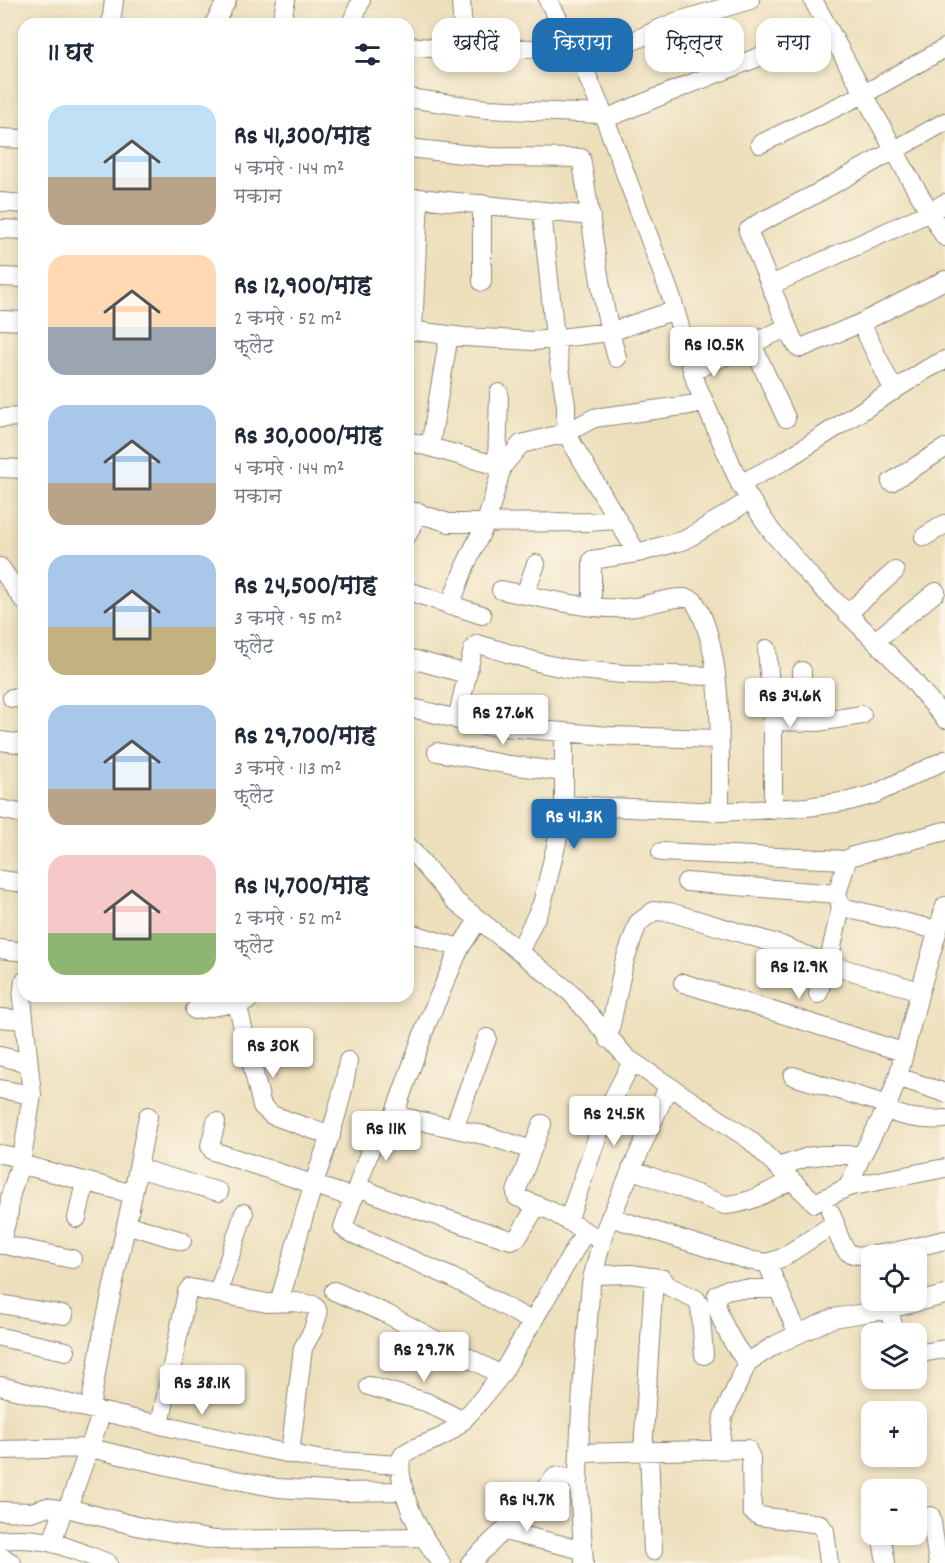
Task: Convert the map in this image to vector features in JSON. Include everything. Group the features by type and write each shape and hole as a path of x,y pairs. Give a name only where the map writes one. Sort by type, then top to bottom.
{"street":[{"path":"112,18 114,0"},
{"path":"217,18 227,0"},
{"path":"282,18 286,0"},
{"path":"354,18 362,0"},
{"path":"461,0 462,18"},
{"path":"548,0 557,18"},
{"path":"633,41 675,22 750,0"},
{"path":"813,0 823,18"},
{"path":"831,34 895,150 938,208 945,237"},
{"path":"414,46 432,48"},
{"path":"760,144 864,94 945,48"},
{"path":"414,99 486,109 604,117 756,58"},
{"path":"584,72 604,117 675,310 705,403 740,484 772,532 810,576 905,671 945,719"},
{"path":"945,122 748,231 795,344 801,348 861,323 945,280"},
{"path":"0,138 18,139"},
{"path":"414,149 490,157 581,158 609,332 617,358"},
{"path":"414,198 591,216"},
{"path":"0,202 18,204"},
{"path":"482,204 482,282"},
{"path":"771,285 938,208"},
{"path":"542,211 555,338 566,405 566,433 637,553"},
{"path":"0,229 18,230"},
{"path":"0,277 18,278"},
{"path":"414,331 534,341 609,332 675,310"},
{"path":"0,320 18,321"},
{"path":"861,323 894,392"},
{"path":"693,371 788,327"},
{"path":"430,447 449,335"},
{"path":"752,344 786,418"},
{"path":"740,484 782,462 927,369 945,360"},
{"path":"450,606 465,566 486,523 500,466 499,393"},
{"path":"500,466 521,444 566,433 594,418 705,403"},
{"path":"0,418 18,417"},
{"path":"414,443 500,466"},
{"path":"891,482 945,448"},
{"path":"0,468 18,469"},
{"path":"592,606 592,560 637,553 686,540 750,501"},
{"path":"414,511 449,523 616,520"},
{"path":"924,537 945,524"},
{"path":"525,594 536,564"},
{"path":"0,567 18,592"},
{"path":"847,614 895,571"},
{"path":"501,590 592,606 634,608 684,597 691,599 697,606 706,630 716,676 720,812"},
{"path":"875,642 936,592"},
{"path":"414,593 482,615"},
{"path":"457,720 473,649 478,644 569,669 623,674 716,676"},
{"path":"767,649 773,721 773,810"},
{"path":"414,660 467,674"},
{"path":"802,670 802,723"},
{"path":"414,709 482,725 609,736 718,739"},
{"path":"773,721 802,723 862,715"},
{"path":"519,952 542,904 564,805 564,733"},
{"path":"0,741 18,743"},
{"path":"437,753 564,772"},
{"path":"564,805 720,812 773,810 849,801 874,794 945,760"},
{"path":"0,809 18,813"},
{"path":"661,852 847,860 853,856 945,831"},
{"path":"414,853 454,900 571,993 608,1039 632,1062 750,1140 815,1203 848,1187 945,1168"},
{"path":"818,994 828,964 847,860"},
{"path":"0,880 18,882"},
{"path":"686,882 839,901 940,929"},
{"path":"848,1187 887,1108 898,1077 903,1052 945,906"},
{"path":"608,1039 624,963 638,923 654,911 670,912 782,945 828,964 920,991"},
{"path":"478,920 460,948 427,1023 394,1115 375,1136 343,1224 347,1231 453,1278 533,1322"},
{"path":"414,934 460,948"},
{"path":"0,948 18,951"},
{"path":"683,983 903,1052"},
{"path":"22,1002 32,1095 21,1161 5,1196 9,1212 0,1244 72,1259"},
{"path":"195,1010 231,1002"},
{"path":"245,1002 262,1106 272,1115 331,1136"},
{"path":"0,1018 24,1020"},
{"path":"454,1128 487,1038"},
{"path":"0,1056 28,1063"},
{"path":"279,1302 313,1186 331,1136 345,1087 348,1061"},
{"path":"568,1221 606,1112 632,1062"},
{"path":"793,1076 887,1108 905,1117 945,1119"},
{"path":"898,1077 945,1093"},
{"path":"504,1531 583,1556 579,1453 582,1389 593,1275 610,1217 668,1087"},
{"path":"0,1089 32,1095"},
{"path":"394,1115 511,1142 532,1150"},
{"path":"52,1542 90,1448 96,1411 103,1332 148,1116"},
{"path":"216,1122 210,1146 213,1151 313,1186 356,1192 397,1203 511,1240 518,1237 537,1205"},
{"path":"542,1124 516,1194 519,1198 537,1205 602,1240"},
{"path":"0,1154 85,1182 133,1194"},
{"path":"778,1167 822,1155 862,1155"},
{"path":"138,1168 219,1192"},
{"path":"631,1169 725,1205 753,1200 791,1180"},
{"path":"77,1218 85,1182"},
{"path":"825,1197 846,1250 858,1256 945,1240"},
{"path":"218,1293 244,1213"},
{"path":"610,1217 747,1260 767,1263 782,1258 835,1223"},
{"path":"126,1224 183,1241"},
{"path":"441,1563 409,1509 403,1491 400,1465 402,1457 408,1451 443,1436 463,1421 501,1375 585,1232"},
{"path":"767,1263 798,1334"},
{"path":"593,1275 631,1274 664,1279 668,1286 698,1301 704,1355"},
{"path":"653,1551 646,1451 654,1277"},
{"path":"160,1425 187,1292 192,1287 267,1303 296,1302 313,1305 318,1311 313,1330 303,1348 290,1454"},
{"path":"748,1362 739,1352 720,1317 716,1303 717,1295 728,1288 779,1289"},
{"path":"334,1291 387,1314 501,1375"},
{"path":"927,1300 945,1295"},
{"path":"0,1304 64,1315"},
{"path":"720,1449 723,1416 748,1362 775,1345 833,1318 877,1311"},
{"path":"0,1337 66,1351"},
{"path":"927,1352 945,1349"},
{"path":"0,1386 96,1411 290,1454 322,1460 400,1465"},
{"path":"369,1386 426,1402 463,1421"},
{"path":"0,1450 90,1448 278,1488 343,1492 403,1491"},
{"path":"579,1453 745,1449 750,1454 752,1507 755,1514 820,1524 825,1531 830,1563"},
{"path":"470,1563 555,1478 560,1476 579,1480"},
{"path":"0,1511 31,1512 47,1507 66,1509 141,1527 214,1540 424,1537"},
{"path":"931,1516 940,1539 938,1563"},
{"path":"0,1540 24,1538 52,1542 108,1563"},
{"path":"883,1545 886,1563"},
{"path":"0,1556 12,1563"}]}
